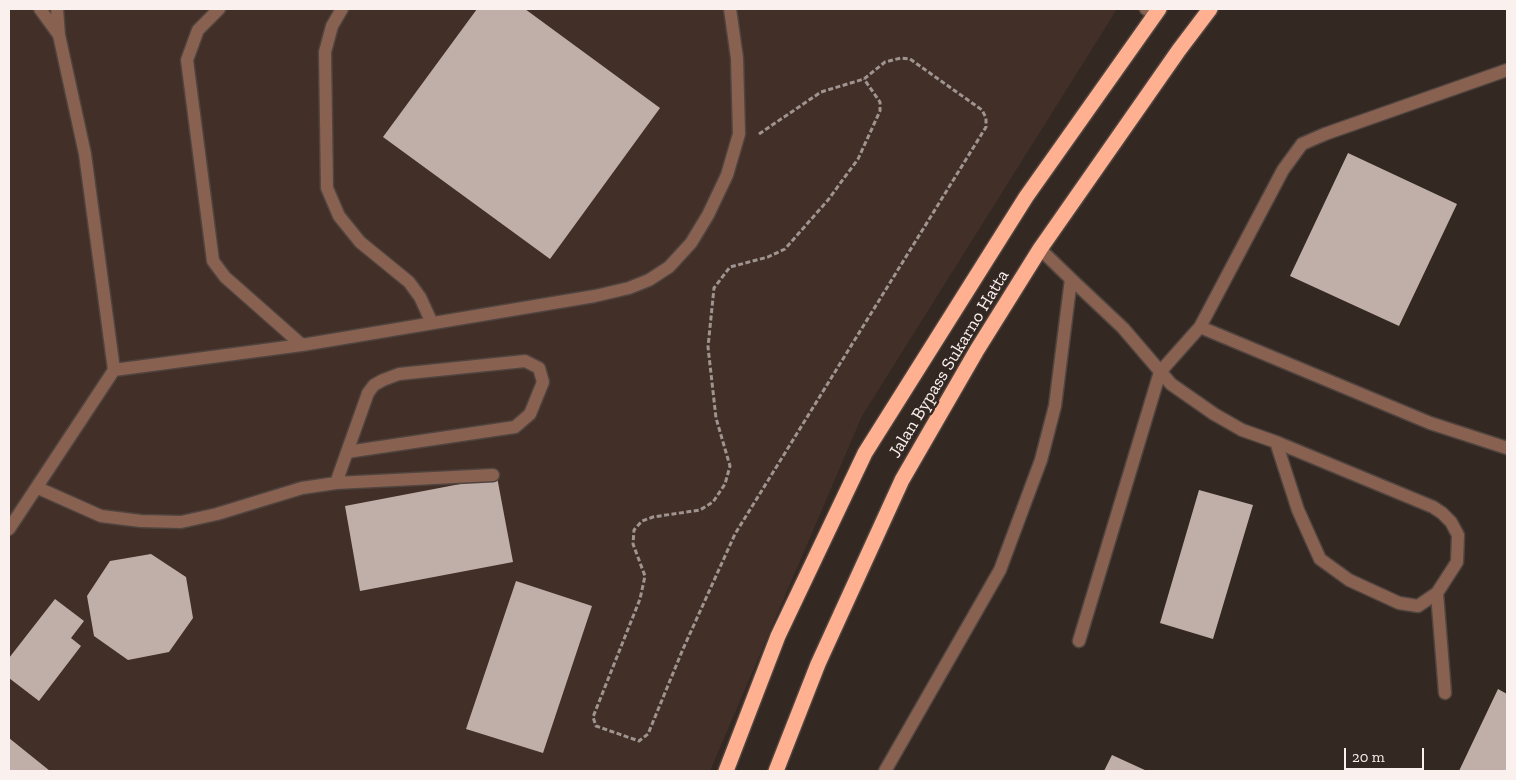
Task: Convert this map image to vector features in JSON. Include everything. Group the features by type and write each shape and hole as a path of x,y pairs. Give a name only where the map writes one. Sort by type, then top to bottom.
{"highway":[{"name":"Jalan Bypass Sukarno Hatta","path":"776,771 818,664 902,480 977,350 1040,249 1179,50 1210,9"},
{"name":"Jalan Bypass Sukarno Hatta","path":"726,771 778,636 865,453 1026,196 1153,11"}],"street":[{"path":"40,9 59,35"},
{"path":"9,529 38,488 114,370 85,154 59,35 57,9"},
{"path":"219,9 198,30 187,60 213,261 225,277 302,345"},
{"path":"342,9 332,26 325,52 327,188 338,216 360,242 409,282 420,297 432,323"},
{"path":"114,370 302,345 595,296 630,288 649,280 669,267 691,243 708,215 727,175 739,134 737,58 730,9"},
{"path":"1079,641 1160,372 1185,347 1200,327 1283,170 1302,144 1325,134 1507,70"},
{"path":"1040,249 1123,328 1160,372 1185,396 1242,430 1276,442 1433,506 1442,513 1451,522 1458,535 1457,562 1437,593 1418,606 1399,603 1349,580 1320,559 1298,510 1276,442"},
{"path":"885,771 1000,570 1018,525 1041,460 1055,406 1071,279"},
{"path":"1200,327 1430,423 1507,448"},
{"path":"336,483 347,452 368,393 374,385 399,374 525,361 539,368 543,382 530,414 515,427 347,452"},
{"path":"38,488 101,516 141,521 181,522 217,514 302,488 336,483 493,475"},
{"path":"1437,593 1445,693"}],"path":[{"path":"733,154 821,92 864,79 885,62 901,58 910,59 982,110 986,118 986,127 736,534 682,649 648,734 639,741 596,726 593,717 640,600 645,576 633,544 634,530 642,521 648,519 700,510 713,502 725,484 730,466 716,418 710,379 708,347 714,288 730,266 768,257 785,249 828,200 858,159 880,111 880,102 864,79"}],"shaded area":[{"path":"9,9 1117,9 862,416 710,771 9,771"}],"building":[{"path":"477,9 525,9 660,108 550,259 383,137"},
{"path":"1348,153 1457,204 1399,326 1290,276"},
{"path":"497,477 513,562 360,591 345,506"},
{"path":"1199,490 1253,505 1213,639 1160,623"},
{"path":"151,554 186,577 193,618 169,652 128,660 94,636 87,596 110,561"},
{"path":"516,581 592,606 543,753 466,729"},
{"path":"55,599 84,621 71,638 81,646 39,701 9,678 9,658"},
{"path":"1498,689 1507,694 1507,771 1459,771"},
{"path":"9,738 50,771 9,771"},
{"path":"1112,755 1147,771 1104,771"}]}
